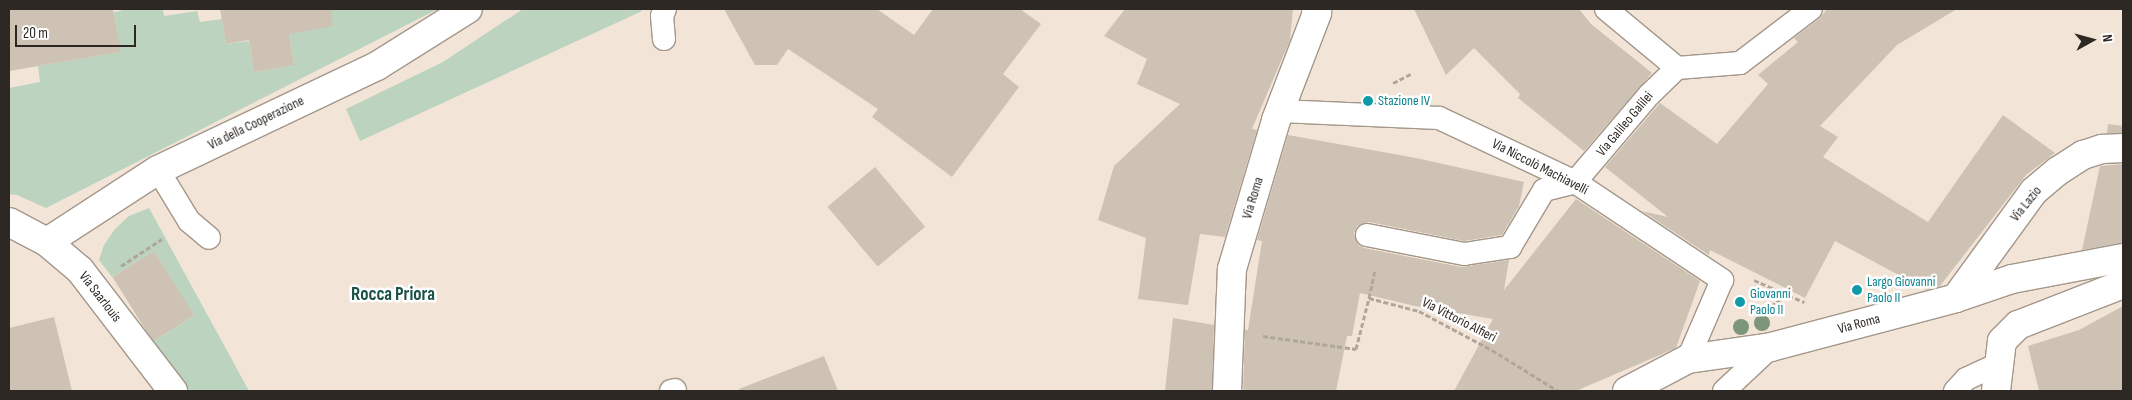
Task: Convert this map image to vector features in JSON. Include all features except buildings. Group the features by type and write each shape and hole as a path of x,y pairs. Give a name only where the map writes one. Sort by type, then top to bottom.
{"street":[{"name":"Via della Cooperazione","path":"47,242 158,170 377,66 468,9"},
{"name":"Via Roma","path":"1227,391 1232,269 1280,111 1316,11"},
{"name":"Via Lazio","path":"1956,298 2034,191 2058,171 2083,155 2102,149 2123,148"},
{"name":"Via Saarlouis","path":"9,222 47,242 80,270 173,391"},
{"name":"Via Roma","path":"1627,391 1688,359 1772,347 1956,298 2012,279 2123,258"},
{"path":"1996,391 2002,341 2018,325 2123,284"}],"lane":[{"path":"664,39 662,16 665,9"},
{"path":"1606,9 1676,68 1740,63 1811,9"},
{"name":"Via Galileo Galilei","path":"1575,182 1649,95 1676,68"},
{"name":"Via Niccolò Machiavelli","path":"1280,111 1439,118 1575,182 1722,280"},
{"path":"158,170 189,221 209,238"},
{"path":"1367,235 1464,254 1510,247 1544,190 1575,182"},
{"path":"1688,359 1722,280"},
{"path":"1724,391 1772,347"},
{"path":"1955,391 1966,379 1998,364"}],"path":[{"path":"1396,90 1393,82 1411,74"},
{"path":"92,286 189,221"},
{"path":"1722,280 1747,277 1803,302 1811,300"},
{"name":"Via Vittorio Alfieri","path":"1230,332 1356,349 1368,298 1419,311 1492,350 1558,391"}],"green space":[{"path":"121,9 163,9 164,16 197,11 200,22 222,19 226,44 249,41 254,72 294,65 285,9 438,9 46,208 17,195 9,194 9,88 40,82 38,66 120,52 114,12 121,11"},
{"path":"523,9 643,9 360,141 346,109 443,62"},
{"path":"149,208 249,391 189,391 152,342 194,316 154,251 112,277 99,260 104,245 115,229 129,216"}],"place":[{"name":"Stazione IV","path":"1368,101"},
{"name":"Largo Giovanni Paolo II","path":"1857,290"},
{"name":"Giovanni Paolo II","path":"1740,302"}],"district":[{"name":"Rocca Priora","path":"393,295"}]}
